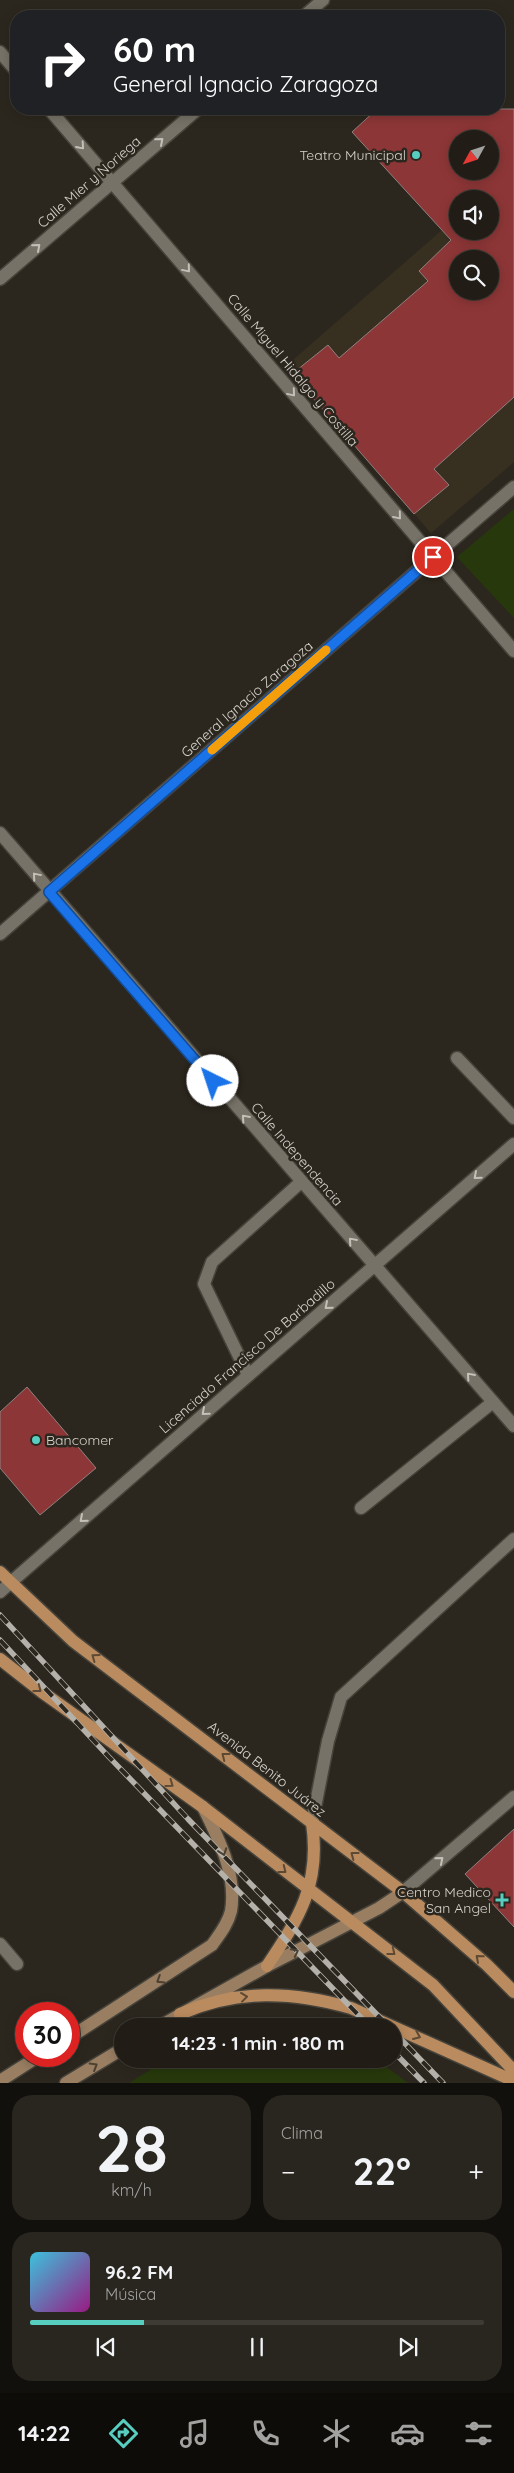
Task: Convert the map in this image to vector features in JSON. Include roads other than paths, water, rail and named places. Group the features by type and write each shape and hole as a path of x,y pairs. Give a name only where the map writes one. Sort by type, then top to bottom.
{"main road":[{"name":"Avenida Benito Juárez","path":"0,1572 73,1641 403,1892 487,1964 514,1992"},
{"path":"0,1659 42,1692 203,1807 309,1891 354,1922 433,1985 514,2071"},
{"path":"80,2031 212,1946 224,1927 231,1912 230,1873 215,1832 203,1807"},
{"path":"267,1966 294,1926 309,1891 314,1866 315,1846 312,1824"},
{"path":"173,2018 267,1966 354,1922 403,1892"},
{"path":"180,2014 207,2002 245,1996 272,1995 323,2000 360,2012 514,2081"},
{"path":"66,2083 114,2054"},
{"path":"0,2081 22,2067"}],"street":[{"path":"311,10 323,0"},
{"path":"0,52 10,64"},
{"name":"Calle Miguel Hidalgo y Costilla","path":"54,115 514,651"},
{"name":"Calle Mier y Noriega","path":"0,279 191,115"},
{"name":"General Ignacio Zaragoza","path":"0,934 514,486"},
{"name":"Calle Independencia","path":"0,833 373,1266 514,1426"},
{"path":"457,1058 514,1118"},
{"name":"Licenciado Francisco De Barbadillo","path":"0,1592 514,1144"},
{"path":"248,1375 204,1284 212,1262 301,1182"},
{"path":"361,1508 493,1402"},
{"path":"312,1824 328,1741 341,1697 514,1539"},
{"path":"403,1892 514,1798"},
{"path":"0,1944 17,1964"}],"railway":[{"path":"0,1615 188,1819 380,2018"},
{"path":"0,1640 109,1757 361,2018"},
{"path":"402,2040 443,2083"},
{"path":"402,2060 424,2083"}],"place":[{"name":"Teatro Municipal","path":"416,155"},
{"name":"Bancomer","path":"36,1440"},
{"name":"Centro Medico San Angel","path":"502,1900"}]}
